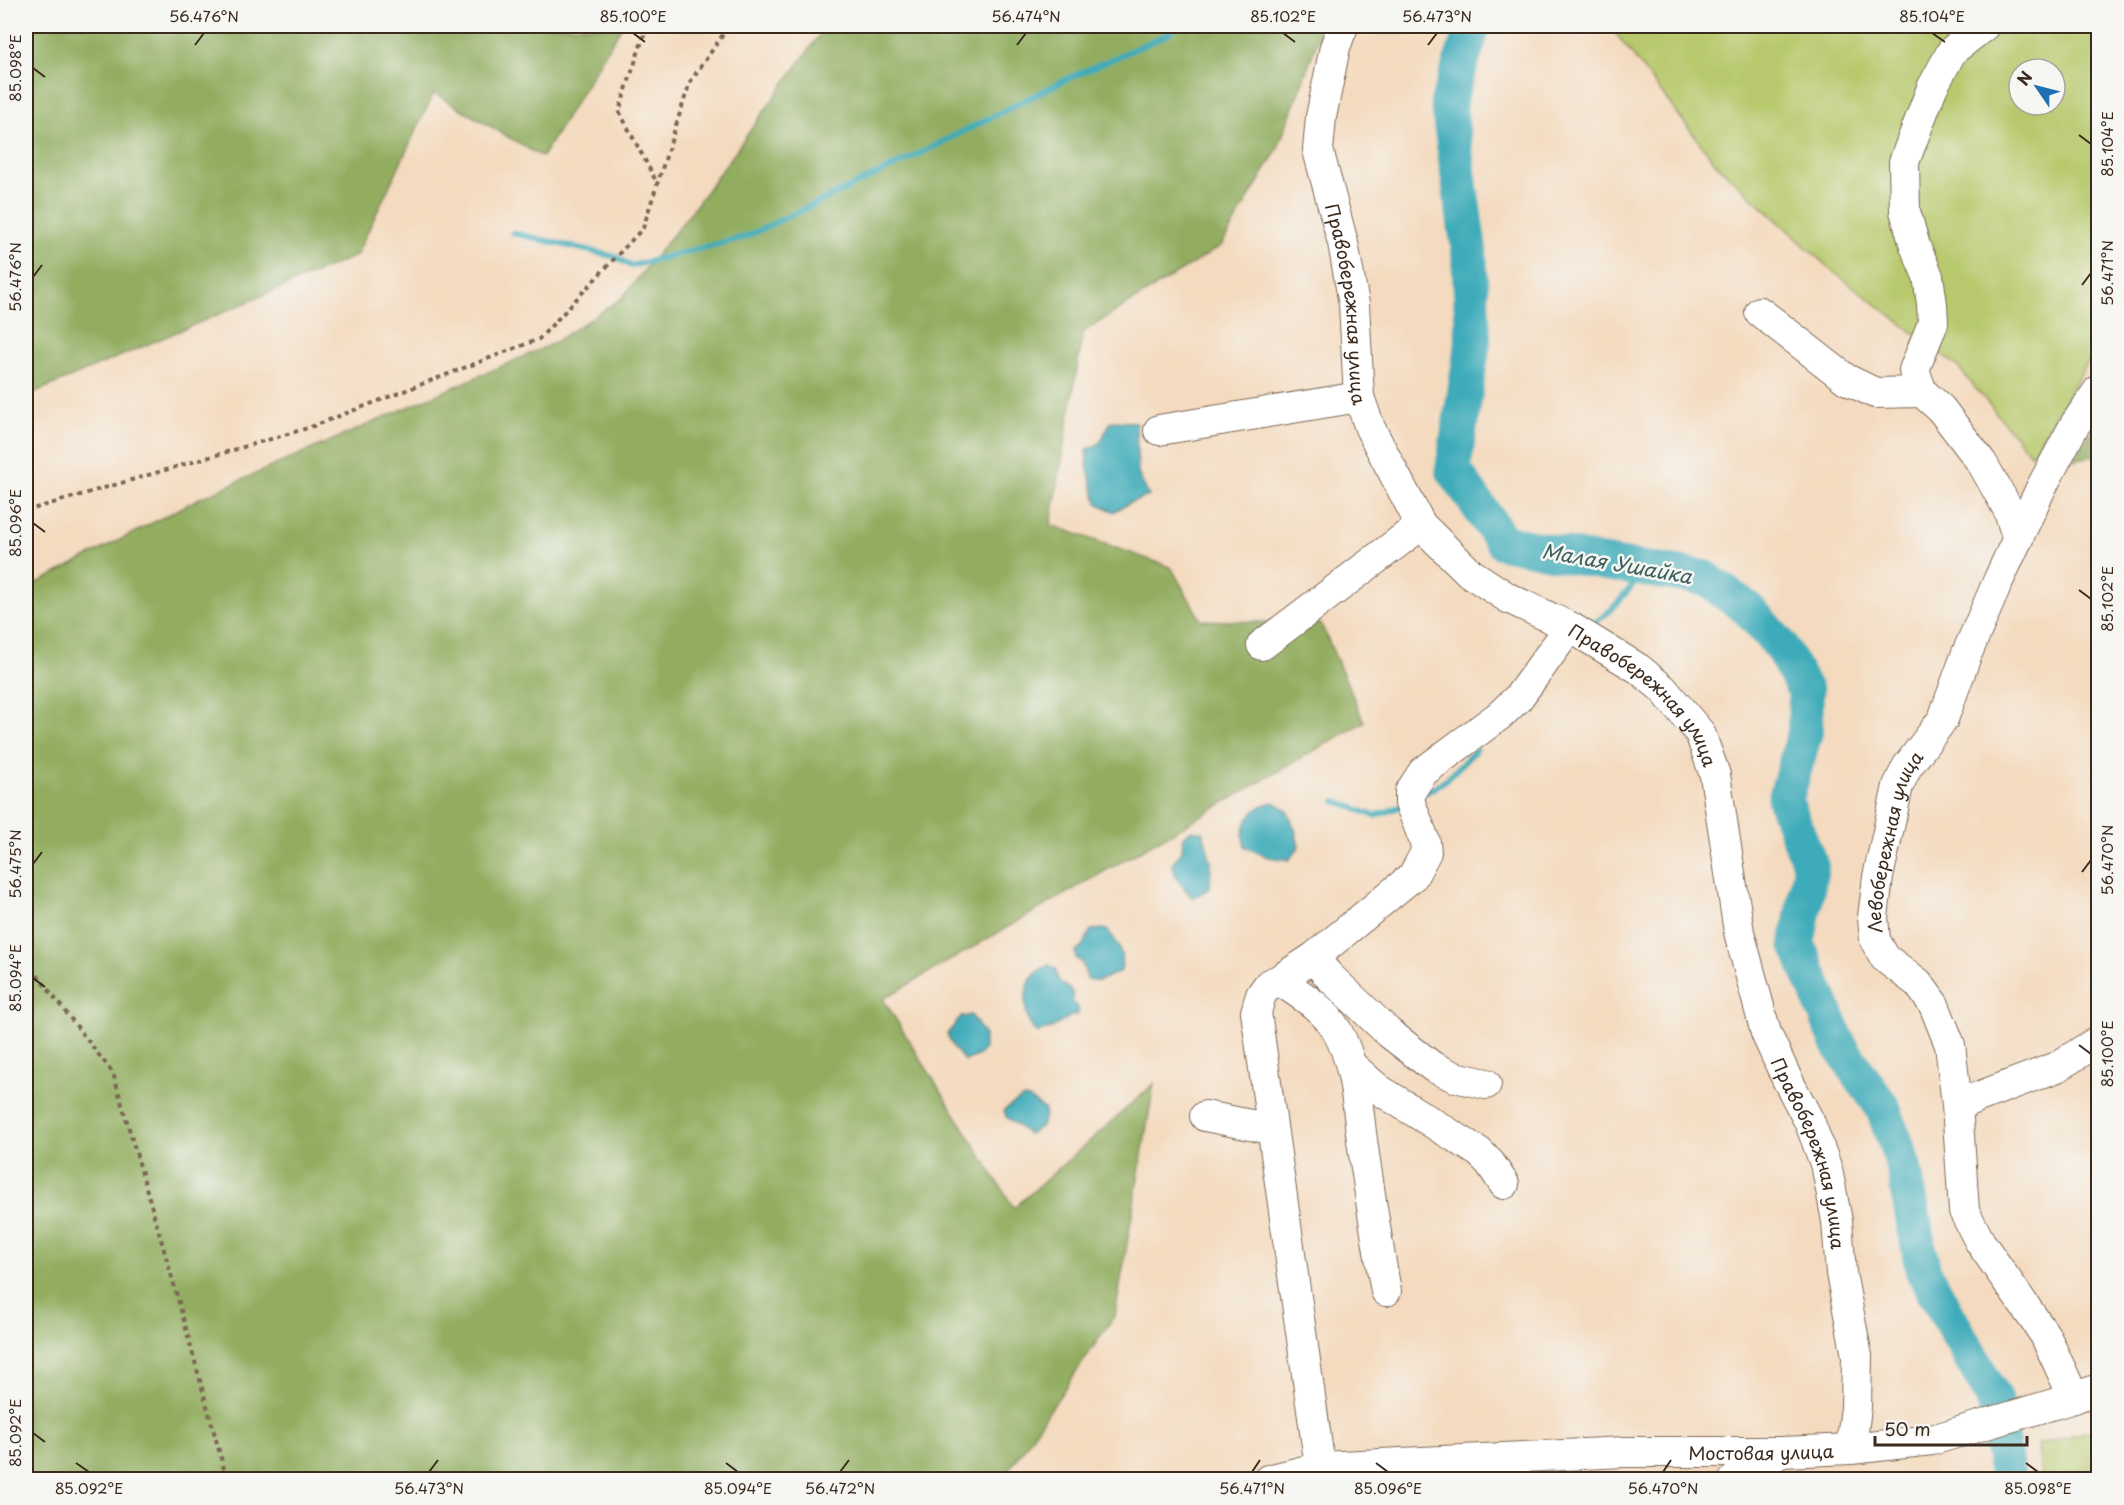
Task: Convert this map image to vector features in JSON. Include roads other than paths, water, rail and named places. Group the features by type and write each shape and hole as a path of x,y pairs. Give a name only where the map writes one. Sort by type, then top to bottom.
{"street":[{"name":"Правобережная улица","path":"1344,26 1335,47 1321,117 1318,150 1343,243 1354,304 1359,397 1370,428 1420,525 1470,573 1508,598 1570,627 1639,669 1663,689 1700,733 1715,775 1739,932 1766,1033 1810,1123 1827,1169 1836,1221 1841,1273 1857,1356 1856,1407 1851,1449"},
{"path":"1984,26 1953,51 1932,88 1904,162 1905,211 1915,246 1928,276 1933,323 1914,370 1922,392 1941,409 1982,463 2008,509 2018,539"},
{"path":"1760,312 1846,380 1875,393 1922,392"},
{"name":"Левобережная улица","path":"2086,1394 1980,1242 1964,1211 1957,1105 1950,1045 1934,1005 1918,983 1886,958 1875,940 1873,917 1883,846 1898,786 1907,767 1943,719 1967,653 2041,488 2074,426 2098,391"},
{"path":"1159,430 1359,397"},
{"path":"1262,645 1420,525"},
{"path":"1320,1467 1256,1012 1261,995 1269,984 1313,958 1413,876 1426,852 1425,842 1410,803 1410,792 1414,783 1423,772 1500,715 1518,698 1570,627"},
{"path":"1313,958 1389,1033 1433,1067 1455,1077 1486,1084"},
{"path":"1279,980 1311,1001 1325,1014 1337,1032 1352,1066 1375,1236 1386,1292"},
{"path":"1957,1105 2056,1067 2098,1041"},
{"path":"1352,1066 1378,1089 1479,1152 1490,1163 1504,1184"},
{"path":"1205,1116 1271,1129"},
{"name":"Мостовая улица","path":"1268,1479 1320,1467 1624,1452 1782,1452 1851,1449 1932,1440 2086,1394"},
{"path":"1734,1479 1782,1452"}],"water":[{"path":"1111,421 1136,422 1138,473 1149,496 1131,502 1114,512 1097,503 1088,470 1086,450 1099,444"},
{"path":"1274,802 1287,810 1295,829 1299,847 1289,860 1268,857 1245,847 1244,831 1249,817 1260,807"},
{"path":"1191,830 1203,832 1211,862 1210,888 1193,898 1175,874 1172,864 1182,850 1183,838"},
{"path":"1091,930 1107,930 1115,939 1121,954 1121,971 1099,981 1087,979 1082,963 1076,958 1075,952 1082,947"},
{"path":"1049,965 1056,969 1058,980 1068,987 1073,995 1073,1003 1078,1007 1078,1014 1050,1029 1036,1033 1028,1019 1026,994 1032,978 1038,971"},
{"path":"971,1015 984,1034 984,1050 965,1061 954,1049 947,1034 961,1017"},
{"path":"1022,1098 1030,1099 1045,1110 1041,1125 1028,1134 1006,1117 1004,1110"}],"waterway":[{"path":"513,233 616,257 631,266 745,237 905,161 1067,79 1166,35 1177,26"},
{"name":"Малая Ушайка","path":"1473,26 1448,102 1469,251 1473,341 1453,469 1503,542 1604,563 1705,578 1748,609 1780,645 1806,692 1805,732 1785,801 1811,867 1797,944 1840,1047 1883,1108 1903,1164 1923,1271 1994,1399 2008,1480"},
{"path":"1588,628 1612,609 1646,570"},
{"path":"1422,795 1446,780 1476,750"},
{"path":"1336,801 1375,816 1402,806"}]}
